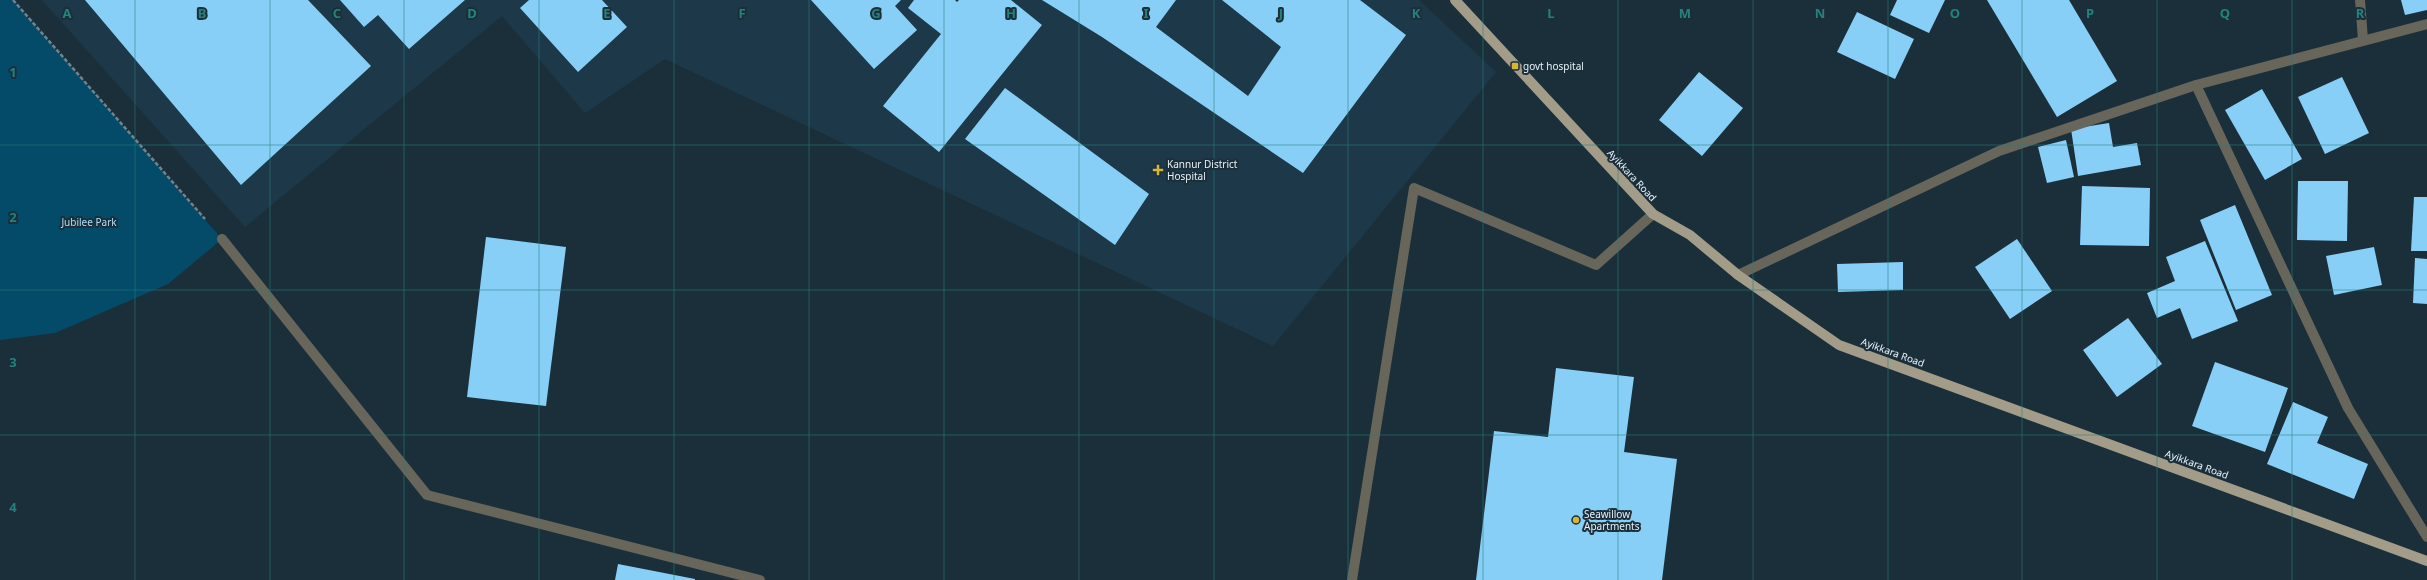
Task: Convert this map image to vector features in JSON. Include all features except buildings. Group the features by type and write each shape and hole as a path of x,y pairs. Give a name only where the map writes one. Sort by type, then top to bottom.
{"main road":[{"name":"Ayikkara Road","path":"1455,0 1653,214 1690,235 1738,275 1839,345 2427,561"}],"street":[{"path":"2360,0 2363,40"},
{"path":"1738,275 1999,151 2196,85 2427,24"},
{"path":"2196,85 2348,408 2427,537"},
{"path":"1352,580 1414,188 1596,265 1653,214"},
{"path":"222,239 427,495 760,580"}],"path":[{"path":"13,0 222,239"}],"shaded area":[{"name":"Kannur District Hospital","path":"42,0 1419,0 1496,72 1273,346 665,59 585,113 502,16 245,227"}],"green space":[{"name":"Jubilee Park","path":"0,0 13,0 222,239 168,284 55,333 0,340"}],"place":[{"name":"govt hospital","path":"1515,66"},
{"name":"Kannur District Hospital","path":"1158,170"},
{"name":"Seawillow Apartments","path":"1576,520"}]}
